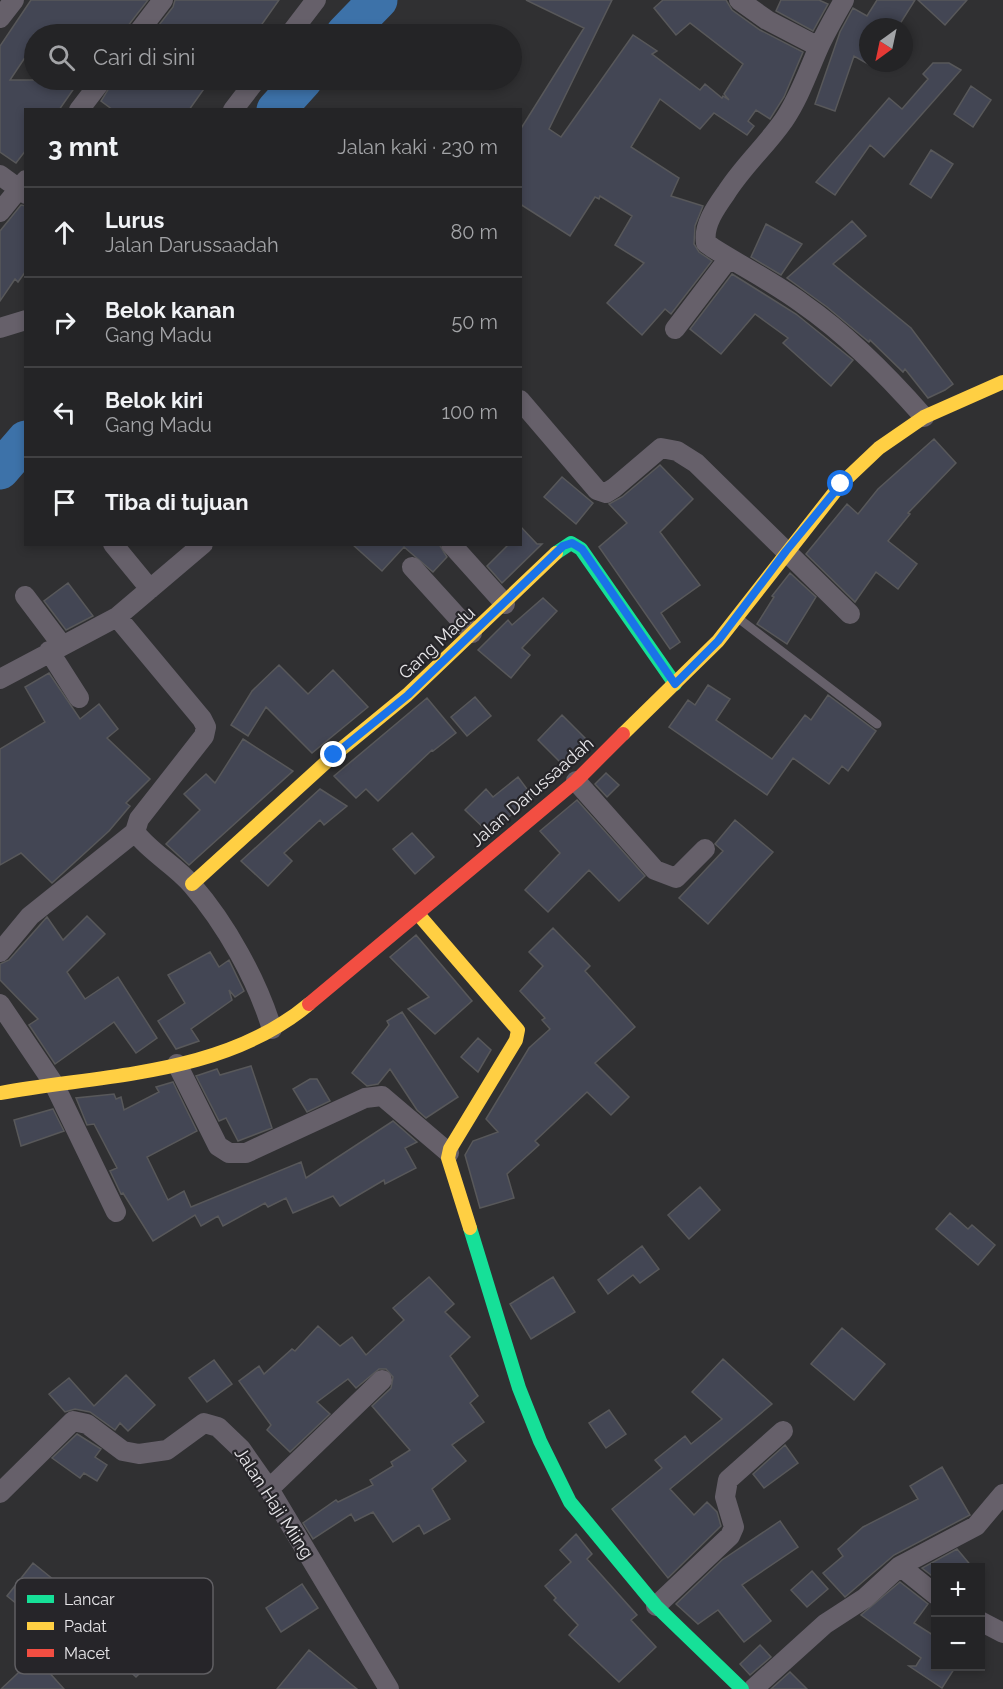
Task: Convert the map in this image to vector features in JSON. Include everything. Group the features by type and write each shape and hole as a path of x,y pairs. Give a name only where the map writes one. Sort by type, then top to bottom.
{"street":[{"path":"0,18 14,0"},
{"path":"145,24 163,0"},
{"path":"298,24 316,0"},
{"path":"739,0 767,20 819,47"},
{"path":"844,0 819,47 803,89 788,113 744,165 714,211 705,234 706,243 785,291 844,337 897,386 924,417"},
{"path":"81,108 94,90"},
{"path":"235,108 248,90"},
{"path":"0,175 23,188 0,212"},
{"path":"675,329 729,258"},
{"path":"0,328 24,321"},
{"name":"Jalan Darussaadah","path":"0,1093 54,1083 133,1075 177,1064 232,1046 272,1029 305,1007 576,781 718,641 786,551 860,466 898,433 924,417 1003,382"},
{"path":"522,402 597,490 606,494 661,448 677,451 696,463 850,615"},
{"name":"Gang Madu","path":"192,884 334,755 408,695 563,546 572,543 582,549 675,684"},
{"path":"115,546 150,589"},
{"path":"0,680 117,617 202,546"},
{"path":"453,546 505,604"},
{"path":"412,567 472,633"},
{"path":"25,596 56,648 79,698"},
{"path":"0,952 30,916 135,832 139,819 204,736 206,727 202,719 117,617"},
{"path":"576,781 655,870 667,877 676,878 684,873 705,849"},
{"path":"135,832 142,842 192,884 249,972 264,1003 272,1029"},
{"path":"418,914 514,1022 518,1030 512,1048 449,1153 450,1167 480,1268 540,1441 570,1502 656,1606 742,1689"},
{"path":"0,1004 54,1083 116,1212"},
{"path":"177,1064 218,1146 229,1153 246,1154 365,1098 382,1096 449,1153"},
{"path":"269,1489 382,1380"},
{"name":"Jalan Haji Miing","path":"0,1493 73,1421 79,1420 123,1450 139,1455 167,1450 204,1423 218,1427 241,1449 269,1489 389,1689"},
{"path":"656,1606 730,1536 734,1527 725,1497 728,1480 783,1431"},
{"path":"753,1689 825,1624 865,1598 900,1566 976,1526 1003,1494"},
{"path":"900,1566 931,1591"},
{"path":"985,1623 1003,1633"}],"lane":[{"path":"736,616 877,724"}],"building":[{"path":"31,0 148,0 129,24 24,24 24,59 10,80 24,80 24,90 73,90 60,108 24,108 24,153 16,163 0,152 0,46"},
{"path":"175,0 279,0 262,24 160,24 173,7"},
{"path":"526,0 612,0 549,129 561,137 633,35 657,51 652,54 700,90 705,84 722,98 723,96 729,100 724,94 743,64 690,23 676,35 654,8 663,0 726,0 732,10 760,30 803,52 784,97 770,119 756,110 748,121 754,126 747,135 714,113 700,129 660,99 631,147 679,178 671,196 703,206 695,226 694,244 699,252 712,261 671,314 665,309 642,335 607,303 644,263 615,245 632,216 600,196 599,199 595,197 570,236 522,205 522,127 584,28"},
{"path":"781,0 819,0 828,4 813,31 776,11"},
{"path":"877,0 915,0 904,18 859,18 859,59 854,56 835,111 815,104 840,32 853,8 867,16"},
{"path":"918,0 967,0 945,25"},
{"path":"933,63 949,63 961,70 884,157 870,145 835,195 816,182 889,98 902,109 928,79 923,74"},
{"path":"971,86 991,100 973,127 954,114"},
{"path":"108,90 203,90 190,108 110,108 101,101"},
{"path":"931,150 953,164 931,198 910,184"},
{"path":"21,205 24,206 24,274 18,282 15,279 0,301 0,231"},
{"path":"852,221 866,236 833,264 911,328 953,384 945,390 928,398 905,369 903,372 870,340 869,342 787,278"},
{"path":"766,224 802,244 781,275 751,257"},
{"path":"732,274 796,314 853,360 831,386 783,343 788,338 755,314 721,354 690,329"},
{"path":"934,439 956,463 908,513 910,514 888,541 917,564 898,589 876,572 855,602 806,554 847,504 858,514 878,489"},
{"path":"660,465 693,499 660,532 700,585 661,613 680,642 670,649 599,547 627,523 609,504 622,497"},
{"path":"562,477 593,503 576,524 544,497"},
{"path":"522,528 537,544 542,544 502,583 487,566 507,546 522,546"},
{"path":"354,546 440,546 447,557 433,572 404,547 382,571"},
{"path":"790,573 816,597 787,644 757,624 774,597 772,596"},
{"path":"68,583 93,616 66,630 44,601"},
{"path":"543,598 557,611 522,648 530,655 511,678 478,650 508,620 512,625"},
{"path":"279,665 308,694 333,670 368,707 312,753 266,707 248,736 231,725 252,691"},
{"path":"49,673 80,719 99,704 118,729 107,738 150,779 126,803 130,806 109,831 52,883 21,853 0,865 0,749 45,722 25,687"},
{"path":"708,685 730,699 716,720 772,759 805,715 811,720 828,695 876,731 848,771 842,766 829,784 793,758 767,795 669,727 688,700 695,705"},
{"path":"475,697 491,716 467,736 451,717"},
{"path":"427,698 456,733 432,750 378,801 366,789 356,798 334,776"},
{"path":"562,715 586,739 561,763 538,740"},
{"path":"243,739 293,771 189,865 166,844 200,810 184,794 206,774 215,783"},
{"path":"606,773 619,785 607,797 595,784"},
{"path":"518,777 533,797 489,833 465,810 486,789 493,797"},
{"path":"320,789 347,806 324,825 320,820 284,853 292,861 268,886 241,861"},
{"path":"577,800 645,876 619,901 589,870 548,912 525,890 560,853 540,831"},
{"path":"735,820 773,852 708,924 679,898 723,851 715,844"},
{"path":"412,833 434,857 415,874 393,849"},
{"path":"87,916 105,934 67,972 85,999 118,977 157,1038 136,1053 114,1022 55,1064 29,1025 38,1019 0,980 0,964 9,960 47,917 63,940"},
{"path":"553,928 590,966 585,971 635,1027 595,1063 629,1097 611,1115 587,1092 535,1141 539,1145 507,1174 514,1198 480,1208 465,1155 473,1141 498,1132 486,1119 529,1048 550,1029 542,1020 545,1018 520,991 543,966 529,952"},
{"path":"416,935 472,1001 435,1034 408,1009 429,997 390,957"},
{"path":"210,952 219,967 229,960 244,991 235,997 229,990 232,1000 191,1029 199,1041 176,1049 158,1021 185,1003 168,975"},
{"path":"402,1012 458,1097 426,1118 417,1110 390,1069 378,1084 367,1086 352,1073 389,1025 387,1021"},
{"path":"478,1038 491,1050 478,1072 461,1057"},
{"path":"251,1066 272,1128 238,1141 226,1118 219,1121 196,1076 217,1069 220,1075"},
{"path":"310,1079 317,1079 330,1101 307,1112 293,1089"},
{"path":"173,1082 197,1131 147,1157 168,1200 184,1191 191,1207 301,1162 306,1178 393,1121 417,1142 405,1148 416,1168 385,1184 384,1180 340,1206 333,1196 293,1213 286,1198 268,1207 265,1203 223,1226 218,1216 201,1226 195,1215 153,1241 123,1193 121,1194 110,1171 117,1168 94,1124 87,1125 76,1098 114,1094 116,1099 121,1097 124,1110 159,1092 156,1087"},
{"path":"53,1109 64,1131 21,1146 14,1120"},
{"path":"700,1187 720,1210 689,1239 668,1215"},
{"path":"950,1213 968,1229 972,1225 995,1245 978,1265 936,1229"},
{"path":"642,1246 659,1269 640,1283 633,1275 608,1294 598,1280"},
{"path":"429,1277 454,1304 445,1312 470,1337 450,1356 478,1396 470,1403 484,1422 452,1445 466,1461 432,1489 450,1519 424,1534 419,1525 393,1542 373,1512 355,1521 351,1514 313,1539 303,1523 336,1500 338,1502 373,1485 370,1480 393,1466 391,1462 410,1450 372,1406 391,1388 393,1377 386,1369 379,1369 356,1388 348,1379 317,1402 330,1414 290,1452 267,1430 271,1425 239,1381 259,1366 264,1374 292,1349 295,1351 318,1326 340,1346 352,1337 366,1355 404,1320 393,1308"},
{"path":"553,1277 575,1312 531,1339 510,1304"},
{"path":"842,1328 885,1364 854,1400 811,1364"},
{"path":"723,1359 772,1404 670,1489 694,1515 707,1502 717,1512 721,1526 668,1578 612,1509 662,1468 655,1460 685,1436 691,1444 722,1419 692,1392"},
{"path":"214,1360 232,1384 207,1402 189,1378"},
{"path":"126,1375 155,1405 128,1431 120,1423 115,1430 90,1412 75,1409 65,1412 49,1394 69,1378 94,1406"},
{"path":"609,1410 626,1434 606,1448 589,1423"},
{"path":"77,1434 101,1449 95,1457 107,1465 97,1481 84,1473 80,1478 52,1458"},
{"path":"785,1445 798,1463 764,1488 753,1474"},
{"path":"942,1467 970,1515 894,1555 845,1597 823,1573 843,1556 838,1549 863,1527 918,1499 910,1486"},
{"path":"780,1521 798,1547 742,1585 771,1621 744,1642 718,1610 698,1624 676,1604 722,1560"},
{"path":"576,1534 592,1554 587,1559 637,1615 631,1620 656,1647 619,1682 569,1635 578,1625 554,1600 556,1598 545,1586 571,1562 560,1550"},
{"path":"957,1549 969,1563 931,1563"},
{"path":"33,1563 52,1578 21,1578"},
{"path":"931,1563 931,1575 922,1568"},
{"path":"812,1571 828,1589 807,1607 791,1590"},
{"path":"900,1582 928,1604 914,1623 931,1634 931,1671 953,1671 942,1688 909,1666 916,1666 921,1658 861,1615"},
{"path":"302,1584 318,1608 281,1632 266,1608"},
{"path":"15,1586 15,1603 7,1596"},
{"path":"760,1645 771,1657 750,1675 740,1664"},
{"path":"309,1650 357,1689 277,1689"},
{"path":"790,1672 807,1689 771,1689"},
{"path":"17,1674 51,1674 64,1689 1,1689"}],"waterway":[{"path":"355,24 378,0"},
{"path":"278,108 294,90"},
{"path":"0,470 24,442"}],"traffic: fast":[{"path":"556,553 571,543 581,549 675,684"},
{"path":"470,1228 519,1388 540,1441 570,1502 656,1606 742,1689"}],"traffic: slow":[{"path":"623,734 718,641 841,484 879,448 924,417 1003,382"},
{"path":"192,884 334,755 407,695 556,553"},
{"path":"418,914 518,1030 516,1040 450,1149 448,1158 470,1228"},
{"path":"0,1093 121,1075 201,1059 239,1046 275,1028 309,1004"}],"traffic: jam":[{"path":"309,1004 576,781 623,734"}],"route":[{"path":"334,755 408,695 563,546 572,543 582,549 675,684 718,641 786,551 841,484"}]}
